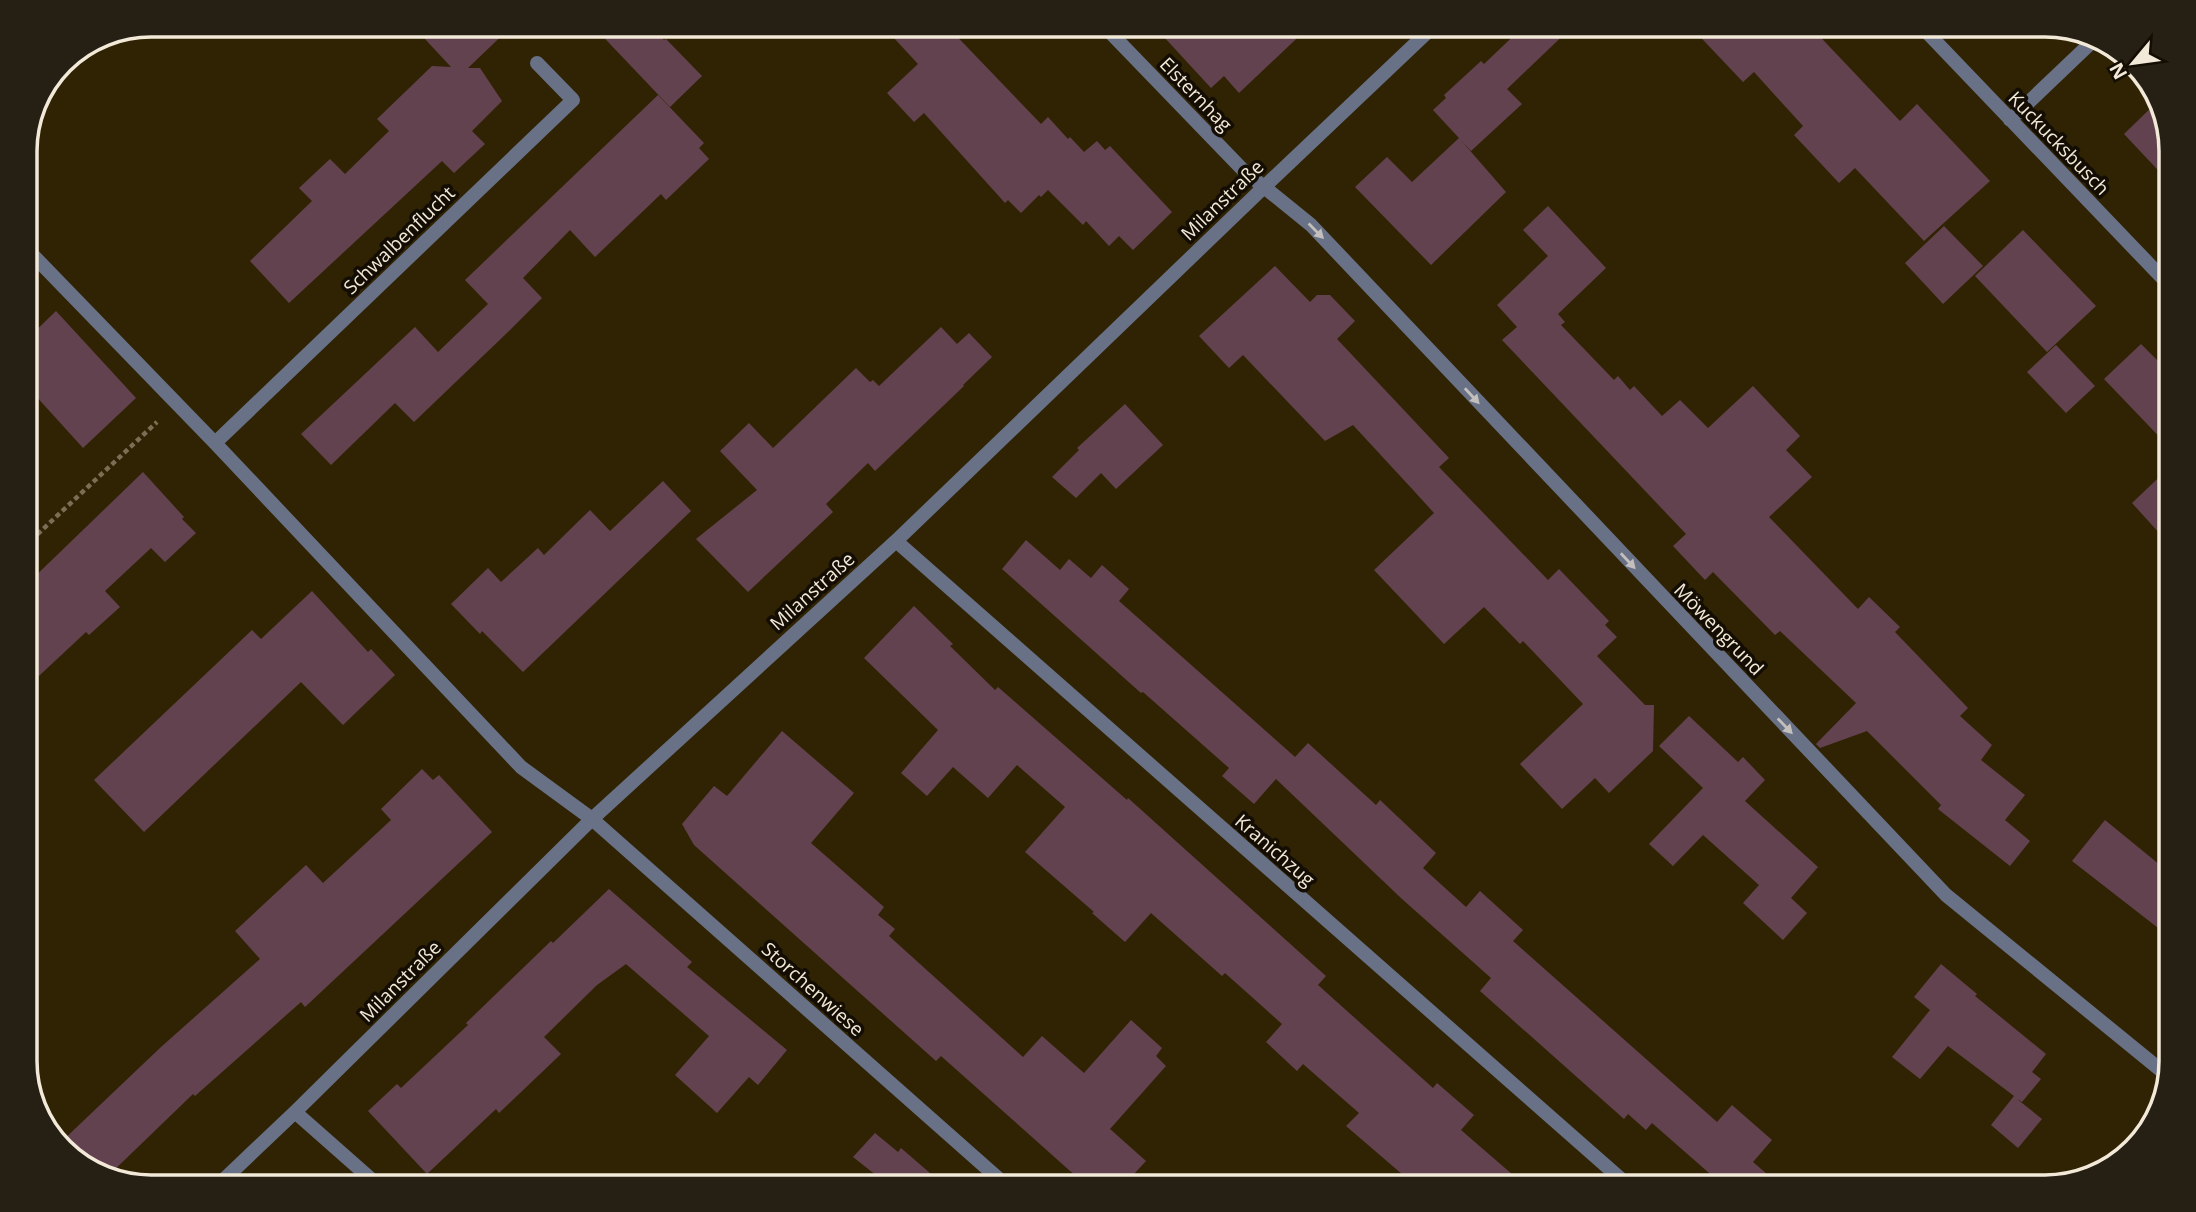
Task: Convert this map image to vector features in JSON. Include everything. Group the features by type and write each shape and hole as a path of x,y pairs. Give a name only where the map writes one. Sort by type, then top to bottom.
{"street":[{"name":"Elsternhag","path":"1115,37 1243,170 1264,187"},
{"name":"Milanstraße","path":"230,1175 592,819 896,541 1422,37"},
{"name":"Kuckucksbusch","path":"1931,37 2159,275"},
{"path":"2010,120 2089,45"},
{"name":"Schwalbenflucht","path":"215,443 573,100 537,63"},
{"name":"Möwengrund","path":"1264,187 1320,235 1946,895 2159,1068"},
{"path":"37,259 215,443 521,767 592,819"},
{"name":"Kranichzug","path":"896,541 1614,1175"},
{"name":"Storchenwiese","path":"592,819 993,1175"},
{"path":"295,1112 365,1175"}],"path":[{"path":"37,535 176,404"}],"building":[{"path":"423,37 500,37 468,68 480,68 502,101 472,131 485,144 454,173 442,161 289,303 250,261 312,201 299,188 330,159 345,174 389,131 377,119 432,66 451,67"},
{"path":"603,37 661,37 702,76 670,107"},
{"path":"893,37 957,37 1041,124 1048,117 1084,152 1097,141 1105,150 1110,146 1172,212 1133,250 1119,236 1109,246 1086,221 1083,225 1048,190 1021,213 1008,200 1005,203 924,113 914,122 887,93 918,64"},
{"path":"1164,37 1298,37 1239,93 1224,76 1211,88"},
{"path":"1512,37 1561,37 1507,89 1522,104 1471,151 1433,110 1446,98 1444,95 1481,61 1484,64"},
{"path":"1700,37 1820,37 1900,121 1917,104 1990,181 1924,241 1855,168 1839,183 1794,135 1803,126 1754,72 1743,82"},
{"path":"658,95 704,143 699,148 709,159 666,200 661,194 595,257 570,230 523,278 542,298 509,331 414,422 395,403 331,465 301,434 415,327 438,352 488,304 465,280"},
{"path":"2151,108 2159,143 2159,171 2124,134"},
{"path":"1459,138 1506,192 1431,265 1355,187 1387,157 1412,182"},
{"path":"1548,206 1606,268 1558,314 1565,322 1561,325 1614,380 1618,376 1630,390 1634,386 1662,416 1680,400 1708,428 1753,386 1800,436 1786,450 1812,477 1769,517 1858,609 1869,597 1900,627 1895,632 1968,708 1960,716 1992,745 1981,760 2025,795 2005,820 2030,841 2010,866 1938,809 1941,805 1867,731 1820,748 1816,744 1856,703 1780,631 1775,635 1713,572 1705,580 1673,546 1686,534 1502,340 1517,327 1497,305 1548,256 1523,230"},
{"path":"1944,226 1983,266 1943,304 1905,263"},
{"path":"2023,230 2096,306 2047,352 1975,276"},
{"path":"1275,266 1310,302 1317,295 1330,295 1355,321 1337,339 1449,458 1439,467 1548,580 1559,569 1609,621 1605,625 1617,637 1597,656 1645,705 1654,705 1653,751 1609,793 1595,778 1562,809 1520,764 1583,704 1523,641 1520,644 1484,607 1444,644 1374,570 1434,513 1353,425 1325,441 1243,355 1229,368 1199,336"},
{"path":"56,311 136,398 83,448 37,397 37,329"},
{"path":"941,327 957,344 969,333 992,357 875,471 868,463 826,504 833,512 748,592 696,539 757,490 720,451 749,423 773,448 856,368 870,382 873,380 879,386"},
{"path":"2141,344 2159,362 2159,436 2104,379"},
{"path":"2056,345 2095,386 2066,413 2027,372"},
{"path":"1125,404 1163,445 1116,489 1101,473 1076,498 1052,477 1079,450 1077,448"},
{"path":"143,472 196,533 165,562 151,548 105,591 120,607 89,635 86,632 37,678 37,574"},
{"path":"2159,477 2159,533 2132,503"},
{"path":"663,481 691,511 523,672 451,604 488,568 501,582 538,548 544,555 590,510 610,531"},
{"path":"1026,540 1060,570 1069,559 1091,578 1102,565 1129,589 1119,601 1295,757 1308,743 1376,805 1380,800 1436,853 1423,868 1466,907 1480,891 1523,930 1513,941 1717,1122 1732,1105 1772,1140 1753,1162 1768,1175 1711,1175 1652,1123 1646,1130 1628,1114 1624,1119 1480,991 1491,978 1402,899 1276,779 1254,804 1222,776 1229,768 1002,569"},
{"path":"312,591 368,652 371,649 395,675 343,725 301,682 144,832 94,780 252,630 261,639"},
{"path":"914,606 995,690 998,687 1127,800 1128,798 1326,976 1318,985 1433,1088 1437,1083 1474,1115 1461,1130 1513,1175 1403,1175 1346,1126 1359,1113 1303,1064 1297,1071 1266,1042 1282,1024 1225,973 1222,976 1151,913 1125,942 1025,852 1065,807 1017,765 988,798 953,767 927,796 901,773 938,730 864,658"},
{"path":"1689,716 1738,762 1743,757 1765,780 1745,801 1818,867 1791,898 1807,913 1783,940 1743,903 1759,885 1703,835 1673,866 1649,844 1703,788 1659,746"},
{"path":"782,731 854,793 811,843 884,907 878,915 895,929 889,936 1023,1057 1042,1036 1084,1073 1131,1020 1162,1048 1156,1056 1166,1066 1110,1129 1146,1161 1133,1175 1075,1175 941,1056 936,1061 694,845 682,824 714,786 727,796"},
{"path":"422,769 433,780 439,775 492,832 305,1007 301,1002 195,1096 193,1094 115,1169 81,1152 66,1137 161,1047 260,959 235,931 306,865 323,883 391,820 381,809"},
{"path":"2105,820 2159,864 2159,929 2072,861"},
{"path":"609,889 692,962 687,967 787,1050 758,1085 749,1077 717,1113 675,1075 709,1036 626,964 597,985 544,1037 561,1054 499,1113 496,1109 427,1174 368,1111 397,1084 401,1088 551,941 553,943"},
{"path":"1941,964 1977,994 1975,996 2046,1054 2032,1072 2041,1079 2022,1102 2017,1099 2042,1119 2018,1148 1991,1125 2014,1096 1948,1046 1920,1079 1892,1057 1930,1010 1914,997"},
{"path":"875,1133 898,1152 901,1148 932,1175 876,1175 853,1157"}]}
